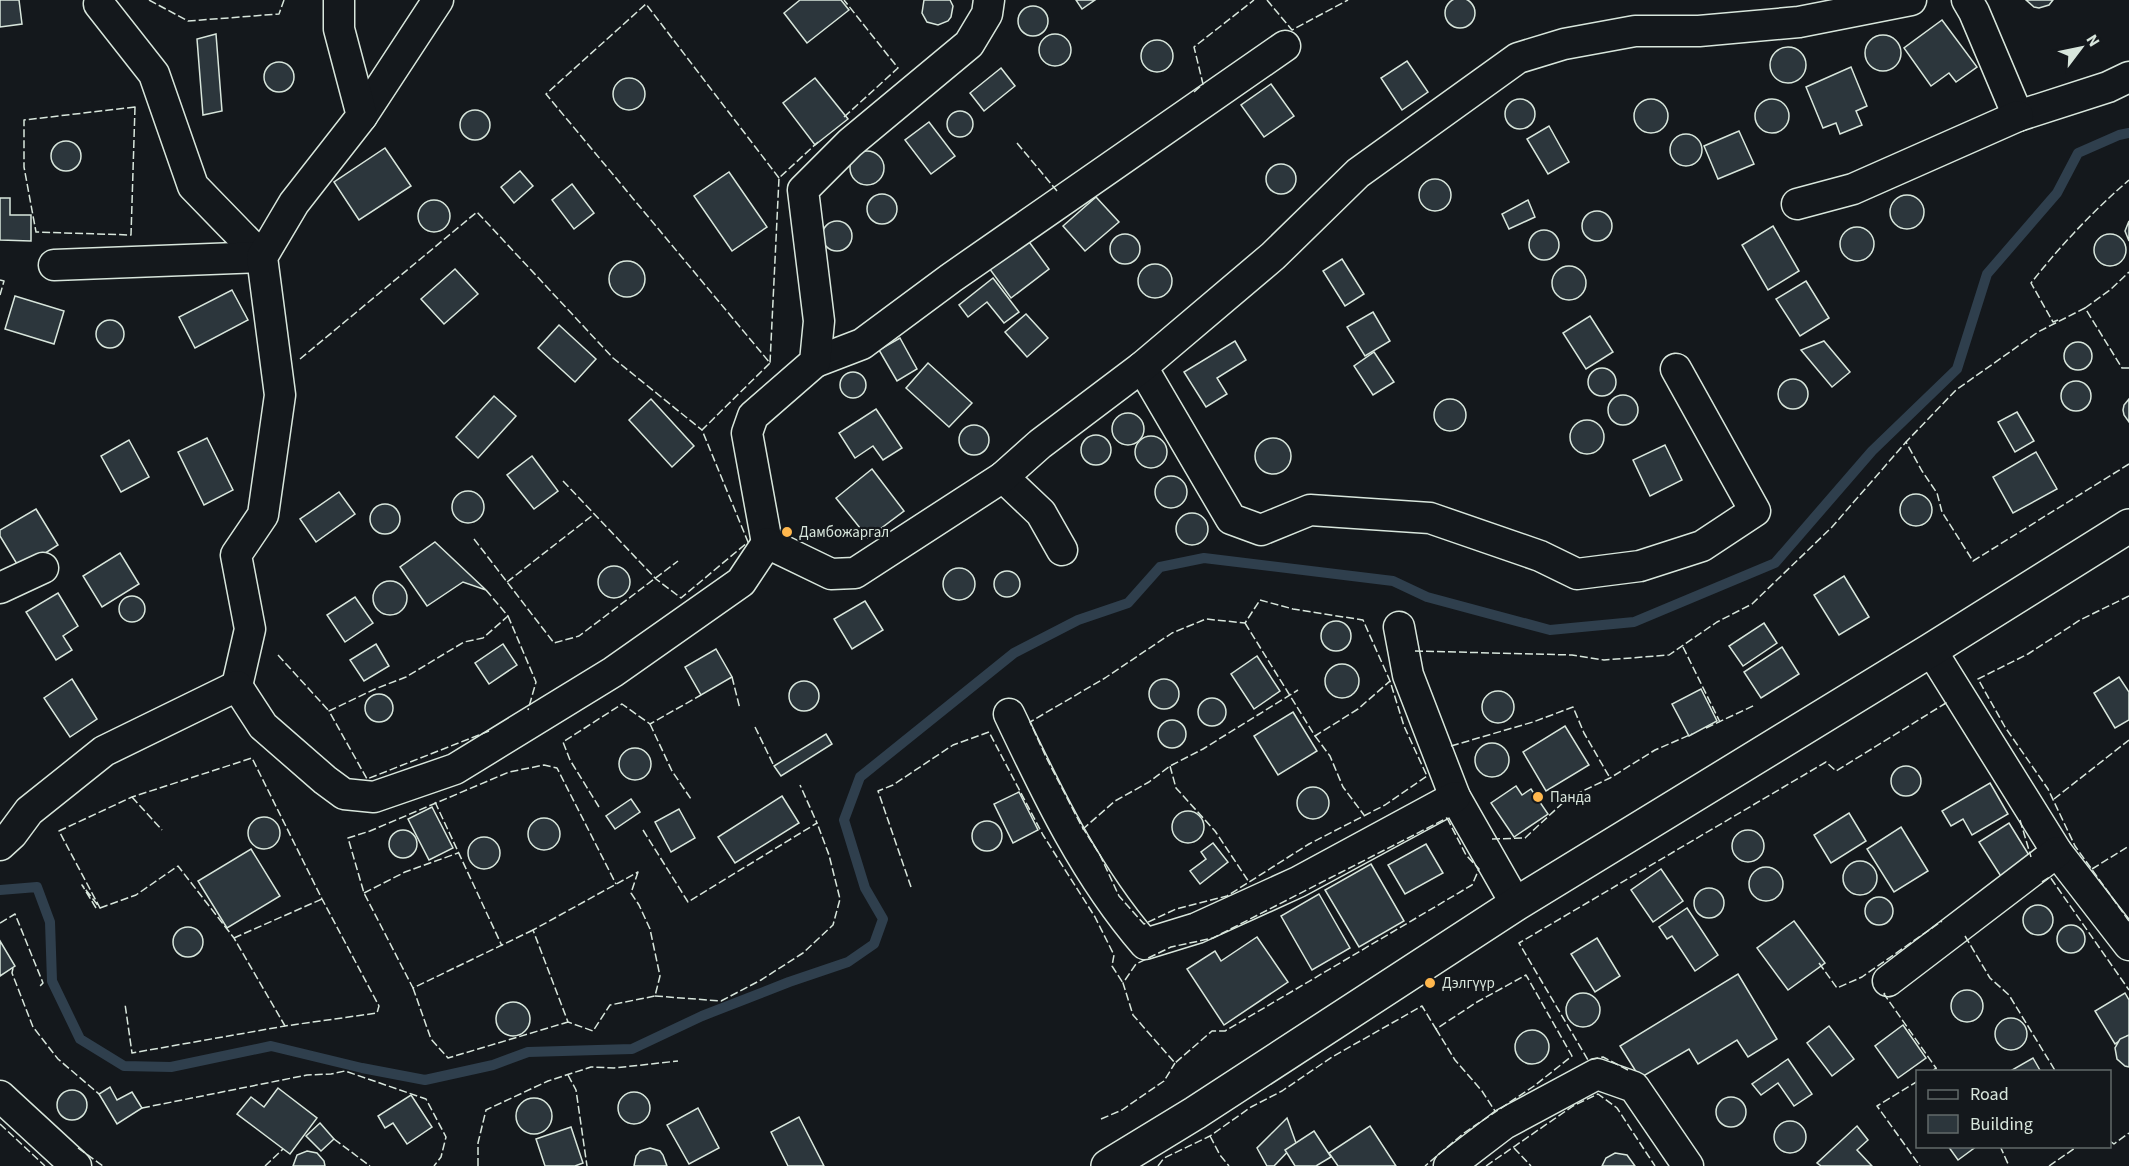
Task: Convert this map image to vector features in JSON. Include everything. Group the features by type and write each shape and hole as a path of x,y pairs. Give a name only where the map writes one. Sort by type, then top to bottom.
{"street":[{"path":"339,0 339,29 362,116"},
{"path":"262,257 294,203 362,116 438,0"},
{"path":"815,362 819,321 803,190 850,143 969,44 987,14 989,0"},
{"path":"767,543 831,574 855,573 1003,477 1040,444 1142,368 1273,256 1358,173 1518,58 1564,44 1635,31 1699,31 1799,22 1911,0"},
{"path":"1967,0 2018,116"},
{"path":"99,4 154,74 193,186 262,257 280,395 263,515 236,555 250,629 237,686 263,726 325,780 344,794 374,797 455,769 613,672 741,582 767,543 747,433 753,416 815,362 862,344 951,278 1285,46"},
{"path":"1797,204 1853,189 2018,116 2108,87 2129,77"},
{"path":"54,265 262,257"},
{"path":"1142,368 1231,519 1261,530 1310,510 1430,518 1540,556 1578,574 1640,566 1702,546 1755,511 1676,369"},
{"path":"1003,477 1041,513 1062,550"},
{"path":"1108,1166 1195,1113 1516,904 2129,526"},
{"path":"0,588 43,567"},
{"path":"1399,627 1408,675 1455,797 1516,904"},
{"path":"1931,650 2057,852 2129,945"},
{"path":"0,844 12,834 29,811 104,751 237,686"},
{"path":"1009,714 1042,786 1094,876 1118,913 1145,944 1197,928 1298,882 1455,797"},
{"path":"1888,981 2057,852"},
{"path":"1449,1166 1504,1124 1597,1074 1634,1087 1688,1166"},
{"path":"0,1096 76,1166"}],"building":[{"path":"1454,-1 1466,-1 1474,7 1474,19 1466,27 1454,27 1446,19 1446,7"},
{"path":"0,0 19,0 22,24 0,27"},
{"path":"800,0 841,0 849,10 807,43 784,13"},
{"path":"924,0 950,0 953,6 951,17 948,21 938,25 927,22 922,13"},
{"path":"1076,0 1095,0 1082,9"},
{"path":"2026,0 2053,0 2049,5 2039,8"},
{"path":"1033,6 1044,10 1048,21 1044,32 1033,36 1022,32 1018,21 1022,10"},
{"path":"1942,20 1977,67 1956,82 1949,73 1931,86 1904,48"},
{"path":"216,34 222,111 203,115 197,39"},
{"path":"1055,34 1066,39 1071,50 1066,61 1055,66 1044,61 1039,50 1044,39"},
{"path":"1883,35 1895,41 1901,53 1895,65 1883,71 1871,65 1865,53 1871,41"},
{"path":"1157,40 1169,44 1173,56 1169,68 1157,72 1145,68 1141,56 1145,44"},
{"path":"1788,47 1800,53 1806,65 1800,77 1788,83 1776,77 1770,65 1776,53"},
{"path":"1407,61 1428,92 1402,110 1381,78"},
{"path":"279,62 290,66 294,77 290,88 279,92 268,88 264,77 268,66"},
{"path":"1851,67 1867,106 1856,111 1862,125 1840,134 1836,123 1823,128 1806,87"},
{"path":"1001,68 1015,86 984,111 970,93"},
{"path":"629,78 640,83 645,94 640,105 629,110 618,105 613,94 618,83"},
{"path":"815,78 848,119 815,145 783,103"},
{"path":"1271,84 1294,116 1264,137 1241,105"},
{"path":"1520,99 1531,103 1535,114 1531,125 1520,129 1509,125 1505,114 1509,103"},
{"path":"1651,99 1663,104 1668,116 1663,128 1651,133 1639,128 1634,116 1639,104"},
{"path":"1772,99 1784,104 1789,116 1784,128 1772,133 1760,128 1755,116 1760,104"},
{"path":"475,110 486,114 490,125 486,136 475,140 464,136 460,125 464,114"},
{"path":"960,111 969,115 973,124 969,133 960,137 951,133 947,124 951,115"},
{"path":"929,122 955,156 931,174 905,140"},
{"path":"1549,126 1569,162 1548,174 1527,139"},
{"path":"1739,131 1754,164 1718,179 1704,146"},
{"path":"1686,134 1697,139 1702,150 1697,161 1686,166 1675,161 1670,150 1675,139"},
{"path":"66,141 77,145 81,156 77,167 66,171 55,167 51,156 55,145"},
{"path":"385,148 411,186 359,220 334,182"},
{"path":"867,151 879,156 884,168 879,180 867,185 855,180 850,168 855,156"},
{"path":"1281,164 1292,168 1296,179 1292,190 1281,194 1270,190 1266,179 1270,168"},
{"path":"520,171 533,186 514,203 501,187"},
{"path":"729,172 767,227 732,251 694,196"},
{"path":"1435,179 1446,184 1451,195 1446,206 1435,211 1424,206 1419,195 1424,184"},
{"path":"572,184 594,213 574,229 552,200"},
{"path":"882,194 893,198 897,209 893,220 882,224 871,220 867,209 871,198"},
{"path":"1907,195 1919,200 1924,212 1919,224 1907,229 1895,224 1890,212 1895,200"},
{"path":"1096,197 1119,222 1085,251 1063,226"},
{"path":"0,198 10,198 10,215 31,215 31,241 0,240"},
{"path":"434,200 445,205 450,216 445,227 434,232 423,227 418,216 423,205"},
{"path":"1528,200 1535,217 1509,229 1502,214"},
{"path":"1597,211 1608,215 1612,226 1608,237 1597,241 1586,237 1582,226 1586,215"},
{"path":"837,221 843,222 851,230 851,242 843,250 837,251 831,250 823,242 822,236 823,230 831,222"},
{"path":"2129,221 2129,241 2125,231"},
{"path":"1773,226 1799,271 1768,290 1742,245"},
{"path":"1857,227 1869,232 1874,244 1869,256 1857,261 1845,256 1840,244 1845,232"},
{"path":"1544,230 1555,234 1559,245 1555,256 1544,260 1533,256 1529,245 1533,234"},
{"path":"1125,234 1136,238 1140,249 1136,260 1125,264 1114,260 1110,249 1114,238"},
{"path":"2110,234 2121,239 2126,250 2121,261 2110,266 2099,261 2094,250 2099,239"},
{"path":"1027,239 1049,269 1011,298 989,268"},
{"path":"1342,259 1364,294 1345,306 1323,271"},
{"path":"627,261 640,266 645,279 640,292 627,297 614,292 609,279 614,266"},
{"path":"1155,264 1167,269 1172,281 1167,293 1155,298 1143,293 1138,281 1143,269"},
{"path":"1569,266 1581,271 1586,283 1581,295 1569,300 1557,295 1552,283 1557,271"},
{"path":"455,269 478,294 444,324 421,299"},
{"path":"993,278 1019,312 1004,323 987,302 968,317 959,305"},
{"path":"1806,281 1829,318 1800,336 1776,299"},
{"path":"232,290 248,320 195,348 179,317"},
{"path":"15,296 64,311 54,344 5,329"},
{"path":"1373,312 1390,341 1365,356 1347,327"},
{"path":"1026,314 1048,338 1027,357 1005,332"},
{"path":"1590,316 1613,352 1586,369 1563,333"},
{"path":"110,320 120,324 124,334 120,344 110,348 100,344 96,334 100,324"},
{"path":"559,325 596,359 575,382 538,348"},
{"path":"900,338 917,369 897,381 879,350"},
{"path":"1235,341 1246,360 1217,378 1227,394 1206,407 1184,372"},
{"path":"1824,341 1850,372 1832,387 1801,350"},
{"path":"2078,342 2088,346 2092,356 2088,366 2078,370 2068,366 2064,356 2068,346"},
{"path":"1374,352 1394,382 1373,395 1354,366"},
{"path":"928,363 972,403 949,427 906,388"},
{"path":"1602,368 1612,372 1616,382 1612,392 1602,396 1592,392 1588,382 1592,372"},
{"path":"853,372 862,376 866,385 862,394 853,398 844,394 840,385 844,376"},
{"path":"1793,379 1804,383 1808,394 1804,405 1793,409 1782,405 1778,394 1782,383"},
{"path":"2076,381 2087,385 2091,396 2087,407 2076,411 2065,407 2061,396 2065,385"},
{"path":"1623,395 1634,399 1638,410 1634,421 1623,425 1612,421 1608,410 1612,399"},
{"path":"494,396 516,416 478,458 456,437"},
{"path":"651,399 694,446 672,467 629,420"},
{"path":"1450,399 1462,403 1466,415 1462,427 1450,431 1438,427 1434,415 1438,403"},
{"path":"2129,399 2129,422 2123,410"},
{"path":"876,409 902,448 883,460 873,446 855,458 839,433"},
{"path":"2017,412 2034,441 2015,452 1998,422"},
{"path":"1128,413 1139,418 1144,429 1139,440 1128,445 1117,440 1112,429 1117,418"},
{"path":"1587,420 1599,425 1604,437 1599,449 1587,454 1575,449 1570,437 1575,425"},
{"path":"974,425 985,429 989,440 985,451 974,455 963,451 959,440 963,429"},
{"path":"1096,435 1107,439 1111,450 1107,461 1096,465 1085,461 1081,450 1085,439"},
{"path":"1151,436 1163,440 1167,452 1163,464 1151,468 1139,464 1135,452 1139,440"},
{"path":"207,438 233,490 204,505 178,452"},
{"path":"1273,438 1285,444 1291,456 1285,468 1273,474 1261,468 1255,456 1261,444"},
{"path":"129,440 149,477 121,492 101,456"},
{"path":"1665,445 1682,480 1650,496 1633,460"},
{"path":"2036,452 2057,489 2013,513 1993,477"},
{"path":"532,456 558,491 534,509 507,475"},
{"path":"872,469 904,511 868,538 836,498"},
{"path":"1171,476 1182,481 1187,492 1182,503 1171,508 1160,503 1155,492 1160,481"},
{"path":"468,491 479,496 484,507 479,518 468,523 457,518 452,507 457,496"},
{"path":"339,492 355,514 316,542 300,519"},
{"path":"1916,494 1927,499 1932,510 1927,521 1916,526 1905,521 1900,510 1905,499"},
{"path":"385,504 396,508 400,519 396,530 385,534 374,530 370,519 374,508"},
{"path":"36,509 58,545 20,569 0,536 0,530"},
{"path":"1192,513 1203,518 1208,529 1203,540 1192,545 1181,540 1176,529 1181,518"},
{"path":"435,542 486,590 463,582 427,606 400,567"},
{"path":"120,553 139,584 102,607 83,576"},
{"path":"614,566 625,571 630,582 625,593 614,598 603,593 598,582 603,571"},
{"path":"959,568 971,572 975,584 971,596 959,600 947,596 943,584 947,572"},
{"path":"1007,571 1016,575 1020,584 1016,593 1007,597 998,593 994,584 998,575"},
{"path":"1844,576 1869,617 1839,635 1814,595"},
{"path":"390,581 402,586 407,598 402,610 390,615 378,610 373,598 378,586"},
{"path":"58,593 78,626 63,636 72,650 56,660 26,612"},
{"path":"132,596 141,600 145,609 141,618 132,622 123,618 119,609 123,600"},
{"path":"355,597 373,623 345,642 327,615"},
{"path":"865,601 883,630 852,649 834,619"},
{"path":"1336,621 1346,626 1351,636 1346,646 1336,651 1326,646 1321,636 1326,626"},
{"path":"1764,623 1777,643 1743,666 1729,646"},
{"path":"376,644 389,666 364,681 350,660"},
{"path":"503,644 517,665 489,684 475,663"},
{"path":"1782,647 1799,674 1761,698 1744,672"},
{"path":"716,649 732,677 701,695 685,667"},
{"path":"1257,656 1280,691 1254,709 1231,674"},
{"path":"1342,664 1354,669 1359,681 1354,693 1342,698 1330,693 1325,681 1330,669"},
{"path":"2119,677 2129,692 2129,720 2115,728 2094,693"},
{"path":"72,679 97,719 70,737 44,698"},
{"path":"1164,679 1175,683 1179,694 1175,705 1164,709 1153,705 1149,694 1153,683"},
{"path":"804,681 815,685 819,696 815,707 804,711 793,707 789,696 793,685"},
{"path":"1701,689 1717,721 1689,736 1672,704"},
{"path":"1498,691 1509,696 1514,707 1509,718 1498,723 1487,718 1482,707 1487,696"},
{"path":"379,694 389,698 393,708 389,718 379,722 369,718 365,708 369,698"},
{"path":"1212,698 1222,702 1226,712 1222,722 1212,726 1202,722 1198,712 1202,702"},
{"path":"1293,712 1317,751 1278,775 1254,736"},
{"path":"1172,720 1182,724 1186,734 1182,744 1172,748 1162,744 1158,734 1162,724"},
{"path":"1565,726 1589,765 1546,791 1523,752"},
{"path":"826,734 832,744 781,776 774,766"},
{"path":"1492,743 1504,748 1509,760 1504,772 1492,777 1480,772 1475,760 1480,748"},
{"path":"635,748 646,753 651,764 646,775 635,780 624,775 619,764 624,753"},
{"path":"1906,766 1912,767 1920,775 1920,787 1912,795 1906,796 1900,795 1892,787 1891,781 1892,775 1900,767"},
{"path":"1990,783 2008,814 1972,835 1963,819 1951,826 1942,811"},
{"path":"1516,786 1522,795 1531,789 1548,814 1514,837 1491,803"},
{"path":"1313,787 1324,792 1329,803 1324,814 1313,819 1302,814 1297,803 1302,792"},
{"path":"1019,792 1038,830 1013,843 994,804"},
{"path":"782,796 799,823 735,863 718,837"},
{"path":"631,799 640,812 615,829 606,816"},
{"path":"432,807 453,848 429,860 408,819"},
{"path":"679,809 695,838 671,852 655,822"},
{"path":"1188,811 1199,816 1204,827 1199,838 1188,843 1177,838 1172,827 1177,816"},
{"path":"1849,813 1866,841 1831,863 1814,835"},
{"path":"264,817 275,822 280,833 275,844 264,849 253,844 248,833 253,822"},
{"path":"544,818 555,823 560,834 555,845 544,850 533,845 528,834 533,823"},
{"path":"987,821 993,822 1001,830 1001,842 993,850 987,851 981,850 973,842 972,836 973,830 981,822"},
{"path":"2009,823 2032,860 2002,878 1979,842"},
{"path":"1901,827 1928,871 1894,892 1867,849"},
{"path":"403,830 413,834 417,844 413,854 403,858 393,854 389,844 393,834"},
{"path":"1748,830 1759,835 1764,846 1759,857 1748,862 1737,857 1732,846 1737,835"},
{"path":"484,837 496,841 500,853 496,865 484,869 472,865 468,853 472,841"},
{"path":"1213,843 1228,862 1200,884 1190,871 1206,859 1201,852"},
{"path":"1426,844 1443,873 1405,894 1388,865"},
{"path":"251,849 280,896 227,928 198,881"},
{"path":"1860,861 1872,866 1877,878 1872,890 1860,895 1848,890 1843,878 1848,866"},
{"path":"1371,864 1404,921 1359,947 1325,890"},
{"path":"1766,867 1778,872 1783,884 1778,896 1766,901 1754,896 1749,884 1754,872"},
{"path":"1661,869 1683,901 1653,922 1631,890"},
{"path":"1709,888 1720,892 1724,903 1720,914 1709,918 1698,914 1694,903 1698,892"},
{"path":"1319,894 1350,948 1312,970 1281,916"},
{"path":"1879,897 1889,901 1893,911 1889,921 1879,925 1869,921 1865,911 1869,901"},
{"path":"2038,905 2049,909 2053,920 2049,931 2038,935 2027,931 2023,920 2027,909"},
{"path":"1687,908 1718,955 1695,971 1672,936 1667,939 1659,927"},
{"path":"1794,921 1825,963 1788,990 1757,948"},
{"path":"2071,925 2081,929 2085,939 2081,949 2071,953 2061,949 2057,939 2061,929"},
{"path":"188,927 194,928 202,936 202,948 194,956 188,957 182,956 174,948 173,942 174,936 182,928"},
{"path":"1257,937 1288,982 1224,1025 1187,969 1215,951 1221,961"},
{"path":"1597,938 1620,976 1595,992 1571,954"},
{"path":"0,941 15,966 0,976"},
{"path":"1738,974 1777,1039 1748,1057 1737,1040 1698,1064 1689,1049 1640,1078 1620,1046"},
{"path":"1967,990 1978,995 1983,1006 1978,1017 1967,1022 1956,1017 1951,1006 1956,995"},
{"path":"1583,993 1595,998 1600,1010 1595,1022 1583,1027 1571,1022 1566,1010 1571,998"},
{"path":"2125,993 2129,1000 2129,1035 2115,1044 2095,1011"},
{"path":"513,1002 525,1007 530,1019 525,1031 513,1036 501,1031 496,1019 501,1007"},
{"path":"2011,1018 2022,1023 2027,1034 2022,1045 2011,1050 2000,1045 1995,1034 2000,1023"},
{"path":"1903,1025 1926,1058 1898,1078 1875,1046"},
{"path":"1829,1026 1854,1059 1832,1076 1807,1043"},
{"path":"1532,1030 1544,1035 1549,1047 1544,1059 1532,1064 1520,1059 1515,1047 1520,1035"},
{"path":"2129,1035 2129,1067 2117,1059 2115,1048 2120,1039"},
{"path":"2033,1058 2040,1070 2012,1070"},
{"path":"1788,1059 1812,1094 1794,1106 1778,1083 1761,1095 1752,1084"},
{"path":"110,1087 117,1100 132,1092 142,1108 117,1124 99,1094"},
{"path":"278,1088 317,1118 290,1154 237,1114 251,1097 264,1107"},
{"path":"72,1090 83,1094 87,1105 83,1116 72,1120 61,1116 57,1105 61,1094"},
{"path":"634,1092 645,1097 650,1108 645,1119 634,1124 623,1119 618,1108 623,1097"},
{"path":"411,1095 432,1127 407,1144 393,1123 385,1128 378,1116"},
{"path":"1731,1097 1737,1098 1745,1106 1745,1118 1737,1126 1731,1127 1725,1126 1717,1118 1716,1112 1717,1106 1725,1098"},
{"path":"534,1098 546,1104 552,1116 546,1128 534,1134 522,1128 516,1116 522,1104"},
{"path":"698,1108 719,1148 689,1164 667,1125"},
{"path":"799,1117 824,1166 788,1166 771,1132"},
{"path":"1287,1118 1296,1143 1274,1166 1267,1166 1257,1148"},
{"path":"1790,1121 1801,1126 1806,1137 1801,1148 1790,1153 1779,1148 1774,1137 1779,1126"},
{"path":"320,1123 334,1139 321,1151 306,1136"},
{"path":"1370,1126 1396,1166 1338,1166 1329,1153"},
{"path":"1857,1126 1868,1140 1857,1150 1872,1166 1821,1166 1817,1163"},
{"path":"571,1127 583,1163 575,1166 545,1166 536,1139"},
{"path":"1314,1131 1331,1157 1316,1166 1295,1166 1285,1150"},
{"path":"650,1148 660,1151 667,1166 634,1166 636,1156 640,1151"},
{"path":"1949,1148 1974,1148 1958,1160"},
{"path":"307,1151 317,1153 325,1166 293,1166 297,1155"},
{"path":"1615,1153 1627,1155 1635,1166 1602,1166 1606,1158"}],"waterway":[{"path":"0,890 37,887 50,922 52,981 80,1039 124,1066 171,1067 271,1046 362,1068 425,1080 493,1065 528,1052 632,1049 702,1016 848,962 874,944 883,919 865,888 844,820 860,777 1014,653 1078,620 1128,603 1160,567 1204,558 1393,581 1427,597 1550,630 1634,622 1775,563 1872,451 1957,369 1987,274 2057,193 2078,153 2129,133"}],"fence":[{"path":"149,0 188,21 279,14 284,0"},
{"path":"844,0 898,68 844,117"},
{"path":"1194,92 1203,84 1194,47 1254,0"},
{"path":"1267,0 1292,30 1348,0"},
{"path":"779,178 646,4 546,94 770,363 779,178 818,142"},
{"path":"135,107 131,235 36,232 24,167 24,120 135,107"},
{"path":"1017,143 1057,191"},
{"path":"2058,320 2053,322 2031,283 2077,229 2129,180"},
{"path":"300,359 477,212 613,358 702,430"},
{"path":"2085,308 2110,290 2129,272"},
{"path":"0,280 4,281 0,295"},
{"path":"2129,368 2122,368 2085,308 2038,332 1956,390 1906,442 1937,493 1942,512 1973,561 2129,464"},
{"path":"563,481 656,579 681,598 748,542 702,430 770,363"},
{"path":"1415,651 1572,655 1604,660 1669,655 1717,622 1752,604 1832,527 1906,442"},
{"path":"507,582 593,515"},
{"path":"474,539 554,643 579,636 678,561"},
{"path":"486,590 508,616 483,638 464,642 406,677 329,711 367,779 489,731"},
{"path":"2129,596 2080,620 2028,654 1978,679 2005,727 2048,789 2075,846 2129,921"},
{"path":"1260,600 1293,609 1363,620 1390,681 1404,726 1427,776 1385,805 1309,844 1227,896 1176,909 1144,924 1119,896 1030,722 1105,678 1172,633 1206,619 1245,623 1260,600"},
{"path":"508,616 536,682 528,710"},
{"path":"1245,623 1315,736 1358,709 1390,681"},
{"path":"1683,647 1720,722"},
{"path":"278,655 329,711"},
{"path":"732,677 740,709"},
{"path":"1083,828 1115,801 1298,690"},
{"path":"599,807 570,760 563,742 622,704 650,724 701,695"},
{"path":"1628,1070 1603,1057 1588,1060 1519,943 1826,762 1836,771 1946,703 1948,706"},
{"path":"1706,728 1755,705"},
{"path":"1451,746 1533,722 1573,707 1584,733 1610,778"},
{"path":"650,724 672,771 691,799"},
{"path":"755,727 774,766"},
{"path":"911,887 878,791 893,785 953,745 989,732 1043,835 1095,917 1114,955 1112,966 1123,983"},
{"path":"1492,839 1525,838 1568,798 1610,778 1655,750 1692,734"},
{"path":"1315,736 1330,756 1343,787 1364,815"},
{"path":"2054,799 2129,740"},
{"path":"96,908 82,885 100,908 59,831 132,797 252,758 322,899 379,1006 377,1013 285,1026 132,1053 125,1004"},
{"path":"533,930 413,988 364,893 348,838 370,831 509,772 544,765 557,768 616,884"},
{"path":"1170,766 1176,788 1215,831 1249,882"},
{"path":"643,830 688,902 817,823 800,785"},
{"path":"132,797 162,830"},
{"path":"435,802 502,946"},
{"path":"1447,818 1466,855 1479,869 1472,885 1225,1031 1212,1031 1175,1063 1133,1015 1123,983 1136,964 1171,947 1213,938 1447,818"},
{"path":"2020,820 2031,857"},
{"path":"655,996 721,1001 761,980 803,953 833,925 840,899 829,855 817,823"},
{"path":"2092,869 2129,846"},
{"path":"364,893 405,872 458,853"},
{"path":"100,908 136,895 178,866 234,938 285,1026"},
{"path":"638,872 631,893 650,929 660,976 655,996 610,1005 593,1031 568,1022 533,930 638,872"},
{"path":"2042,882 2050,877 2129,990"},
{"path":"234,938 322,899"},
{"path":"0,923 15,914 43,983 39,987"},
{"path":"1819,963 1837,988 1862,977 1942,921"},
{"path":"1965,936 1990,978 2009,995 2055,1070"},
{"path":"13,968 12,973 33,1027 58,1059 99,1094"},
{"path":"1158,1166 1164,1158 1210,1136 1251,1107 1282,1091 1332,1057 1422,1006 1436,1029 1477,1002 1526,975 1572,1056 1534,1086 1464,1133 1425,1166"},
{"path":"413,988 431,1039 448,1058 568,1022"},
{"path":"1885,993 1936,1068"},
{"path":"1436,1029 1455,1060 1482,1091 1495,1111"},
{"path":"478,1166 478,1143 486,1110 548,1081 591,1067 614,1068 678,1061"},
{"path":"1101,1119 1122,1110 1164,1081 1175,1063"},
{"path":"1934,1070 1936,1068 1936,1070"},
{"path":"142,1108 307,1075 345,1071 426,1099 446,1137 441,1157 434,1166"},
{"path":"568,1075 576,1090 587,1166"},
{"path":"1916,1082 1877,1106 1920,1166"},
{"path":"1486,1166 1573,1106 1598,1094 1617,1108 1655,1166"},
{"path":"0,1124 45,1166"},
{"path":"2111,1142 2114,1144 2129,1133"},
{"path":"1210,1136 1229,1166"},
{"path":"334,1139 370,1166"},
{"path":"78,1148 103,1166"},
{"path":"1514,1148 1531,1166"},
{"path":"2001,1148 2009,1166"},
{"path":"2049,1166 2075,1148"},
{"path":"265,1166 283,1149"}],"place":[{"name":"Дамбожаргал","path":"787,532"},
{"name":"Панда","path":"1538,797"},
{"name":"Дэлгүүр","path":"1430,983"}]}
